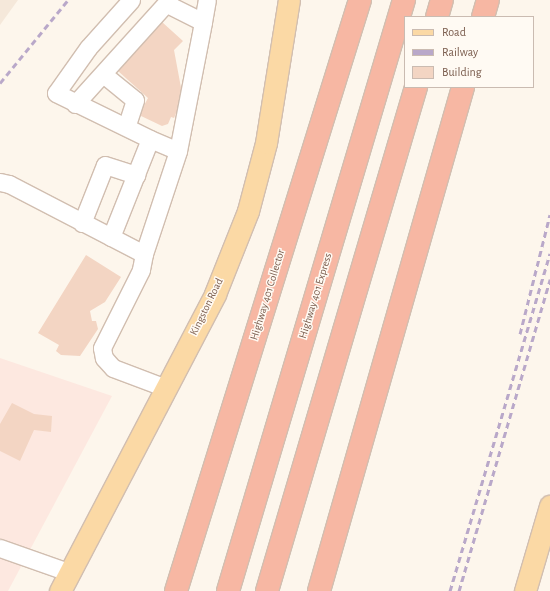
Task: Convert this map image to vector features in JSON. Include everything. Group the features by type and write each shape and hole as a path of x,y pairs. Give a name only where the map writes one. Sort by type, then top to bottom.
{"highway":[{"name":"Highway 401 Collector","path":"176,591 360,0"},
{"name":"Highway 401 Express","path":"228,591 404,0"},
{"path":"437,16 442,0"},
{"path":"483,16 488,0"},
{"path":"267,591 416,88"},
{"path":"319,591 463,88"}],"main road":[{"name":"Kingston Road","path":"66,582 215,294 248,211 266,143 289,0"},
{"path":"525,591 550,506"}],"street":[{"path":"132,0 88,48 56,93 75,104 178,151"},
{"path":"166,388 113,368 104,358 102,348 140,270 178,151 207,0"},
{"path":"75,104 168,2 203,22"},
{"path":"103,74 135,100 126,127"},
{"path":"111,237 150,139"},
{"path":"82,223 104,165 136,175"},
{"path":"0,182 9,184 144,254"},
{"path":"0,548 66,582"}],"shaded area":[{"path":"0,0 18,0 0,25"},
{"path":"0,358 112,396 8,591 0,591"}],"building":[{"path":"162,22 183,41 174,50 182,93 178,103 180,104 174,118 171,117 168,124 162,126 139,115 148,98 118,71"},
{"path":"86,255 121,277 105,302 90,311 92,321 96,321 98,329 80,356 61,355 56,351 59,345 38,333"},
{"path":"12,403 34,414 52,416 51,432 34,430 20,461 0,451 0,424"}],"railway":[{"path":"0,83 68,0"},
{"path":"520,334 550,215"},
{"path":"450,591 550,254"},
{"path":"459,591 550,279"}]}
